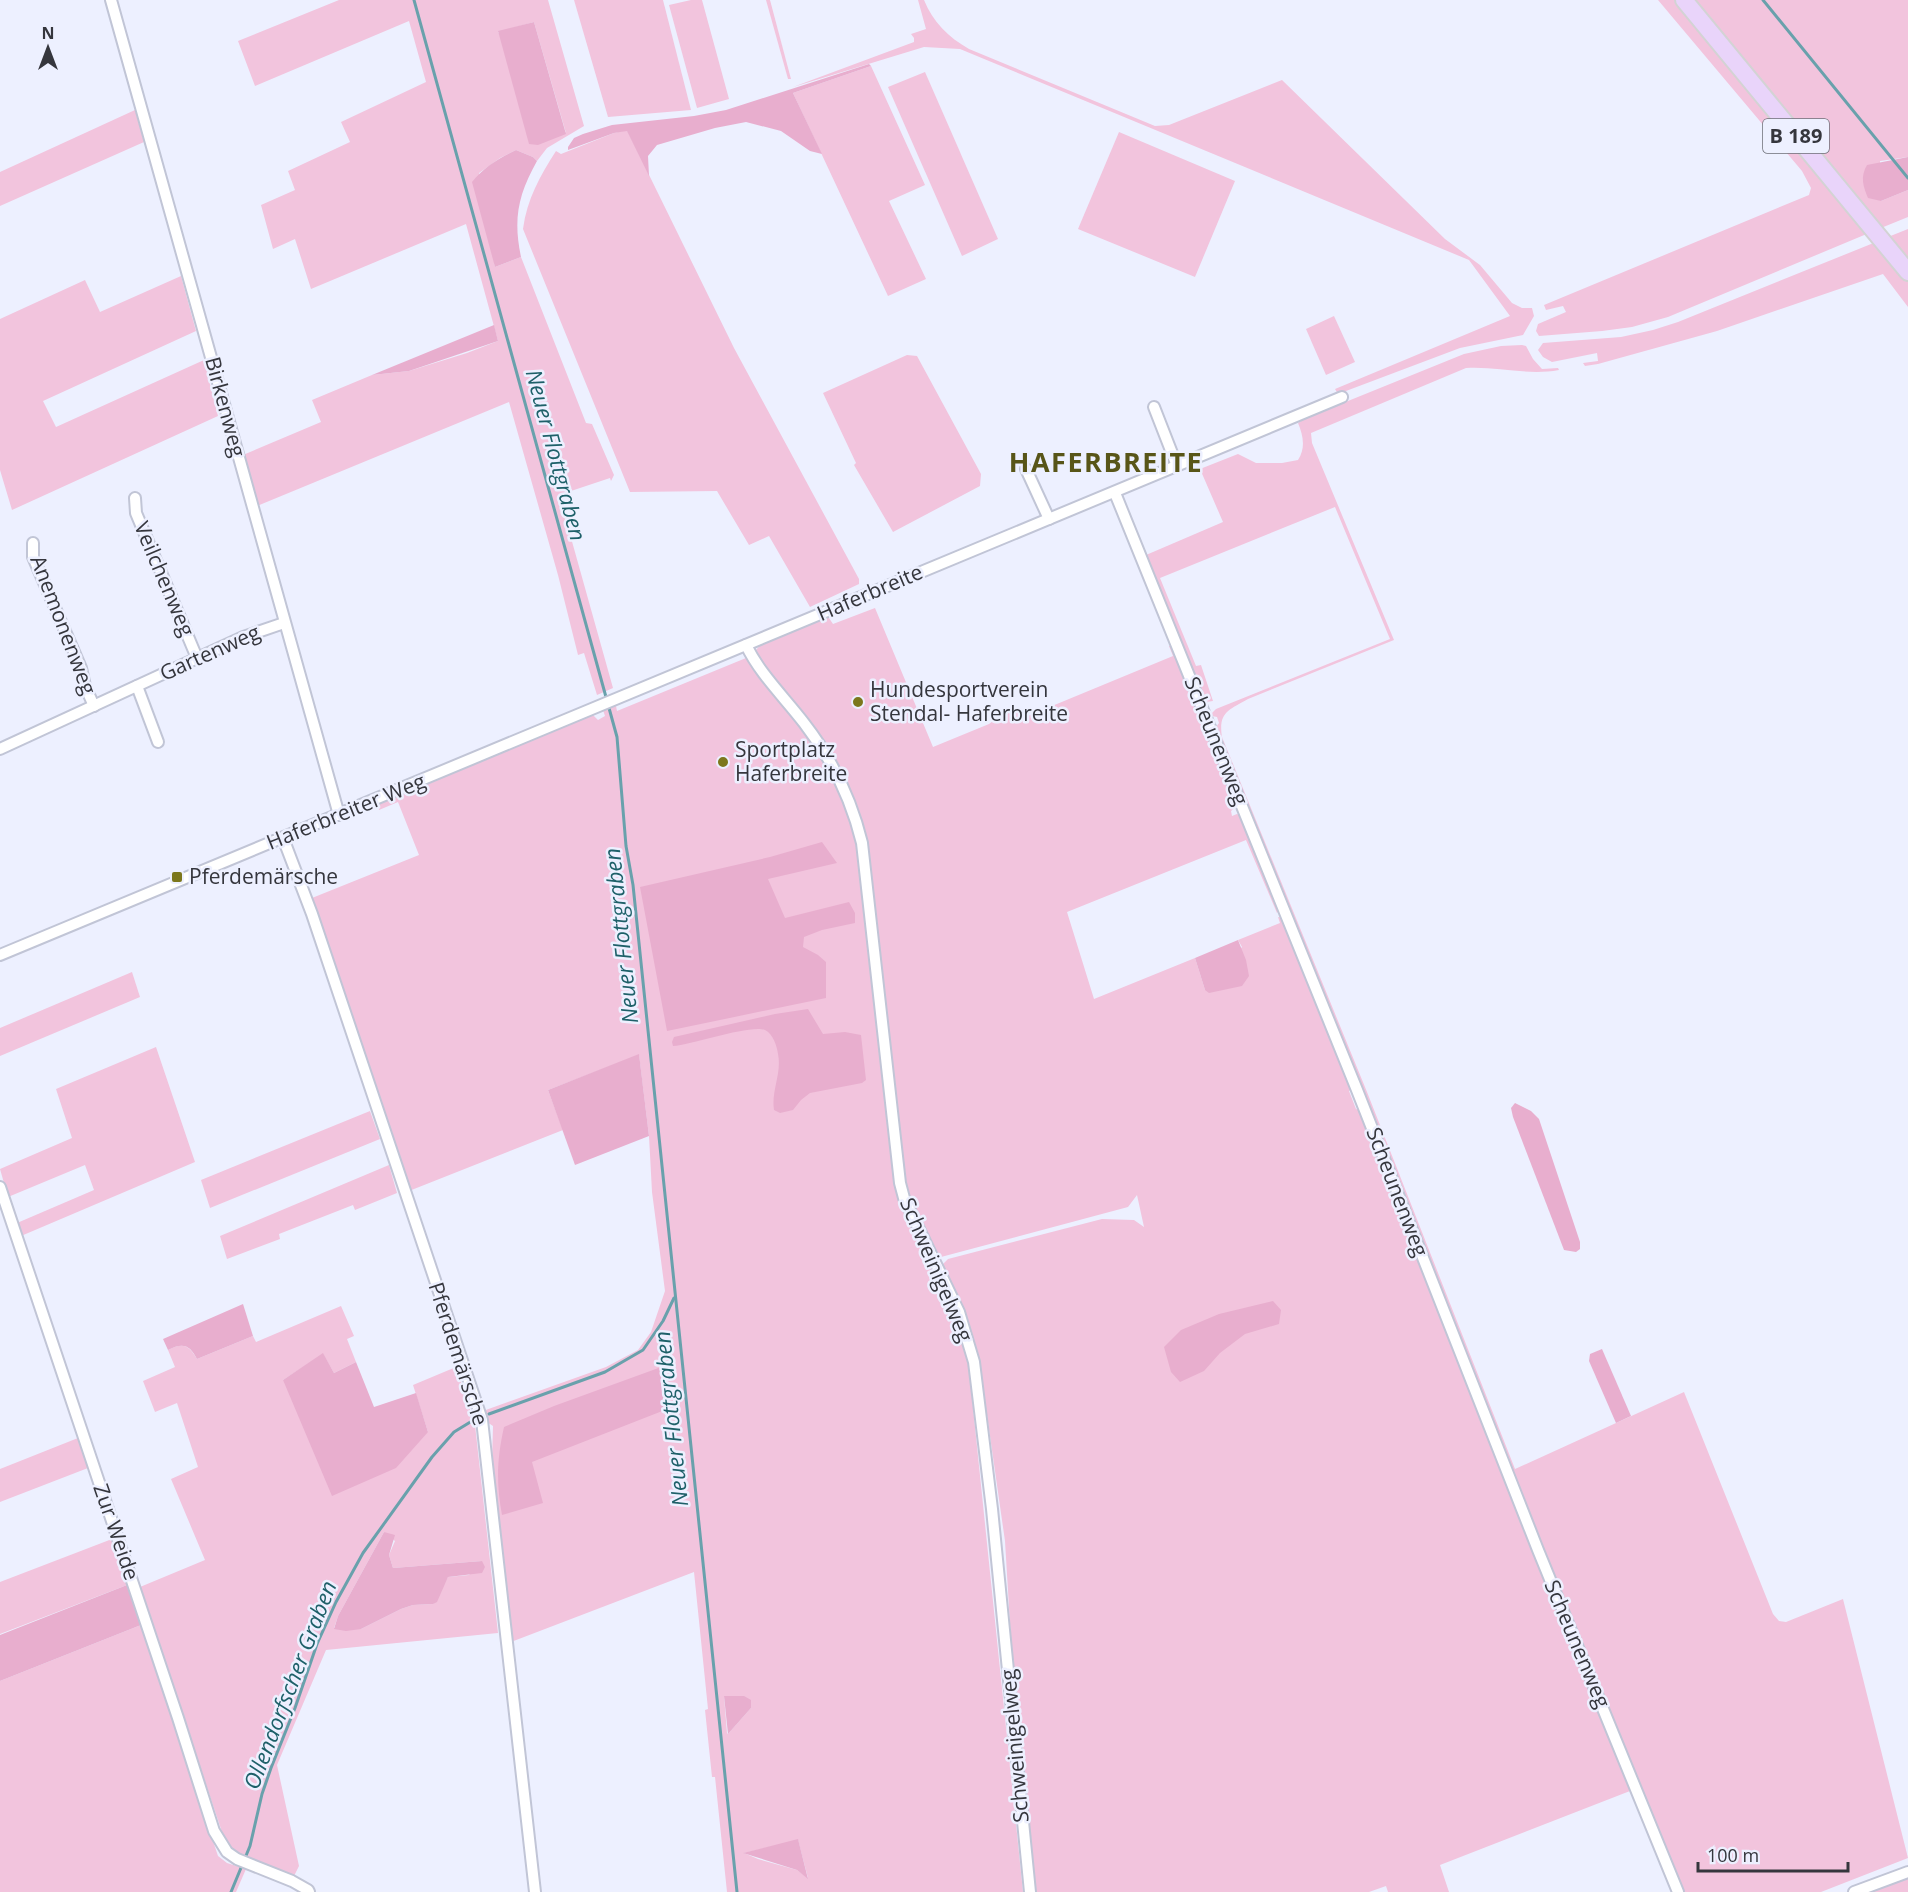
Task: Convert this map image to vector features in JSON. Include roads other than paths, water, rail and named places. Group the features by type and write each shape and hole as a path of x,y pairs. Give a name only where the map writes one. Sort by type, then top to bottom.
{"main road":[{"name":"B 189","path":"1684,0 1908,272"}],"street":[{"name":"Birkenweg","path":"111,0 339,815"},
{"name":"Haferbreite","path":"691,667 1342,397"},
{"path":"1154,406 1177,466"},
{"path":"1026,469 1050,519"},
{"name":"Scheunenweg","path":"1115,493 1357,1090 1538,1550 1678,1892"},
{"name":"Veilchenweg","path":"135,498 136,513 197,658"},
{"name":"Anemonenweg","path":"33,543 33,557 81,668 85,686 94,706"},
{"name":"Gartenweg","path":"0,749 250,634 284,623"},
{"name":"Schweinigelweg","path":"746,645 765,676 803,721 830,758 854,815 862,843 900,1183 904,1198 959,1312 974,1362 1030,1892"},
{"name":"Haferbreiter Weg","path":"0,955 691,667"},
{"name":"Gartenweg","path":"137,686 158,742"},
{"name":"Pferdemärsche","path":"283,838 312,914 482,1420 535,1892"},
{"name":"Zur Weide","path":"0,1187 175,1707 214,1831 227,1852 237,1859 292,1881 309,1892"},
{"path":"1854,1892 1908,1872"}],"waterway":[{"name":"Neuer Flottgraben","path":"414,0 617,737 626,846 633,885 737,1892"},
{"path":"1763,0 1908,178"},
{"name":"Ollendorfscher Graben","path":"489,1414 605,1372 643,1350 663,1321 674,1298"},
{"name":"Ollendorfscher Graben","path":"231,1892 250,1846 262,1794 271,1768 317,1644 336,1602 363,1553 432,1457 454,1432 472,1421"}],"place":[{"name":"Hundesportverein Stendal- Haferbreite","path":"858,702"},
{"name":"Sportplatz Haferbreite","path":"723,762"},
{"name":"Pferdemärsche","path":"177,877"}],"district":[{"name":"HAFERBREITE","path":"1106,463"}]}
